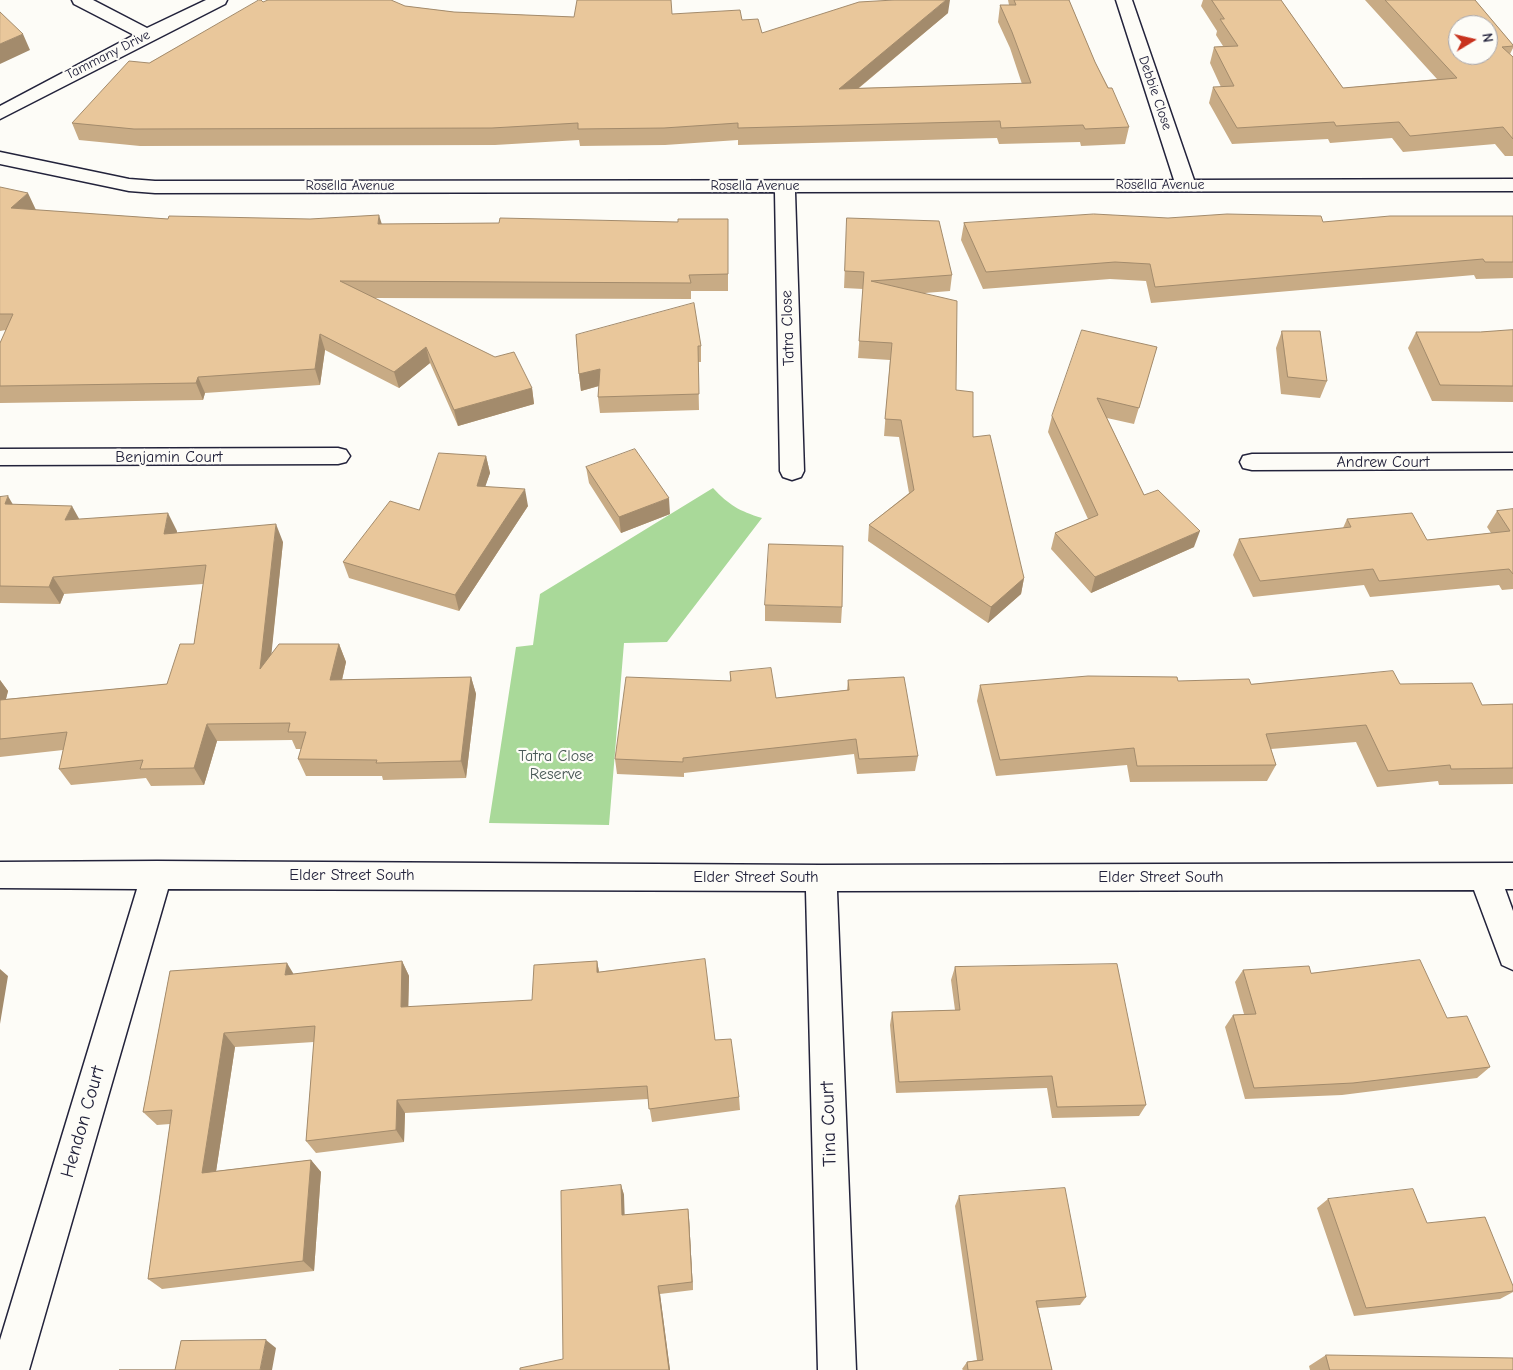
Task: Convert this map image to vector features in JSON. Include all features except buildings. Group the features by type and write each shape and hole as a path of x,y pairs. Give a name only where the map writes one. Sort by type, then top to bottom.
{"street":[{"path":"80,0 147,35"},
{"name":"Tammany Drive","path":"0,113 147,35 219,0"},
{"name":"Debbie Close","path":"1124,0 1186,185"},
{"name":"Rosella Avenue","path":"0,158 128,186 155,187 1513,185"},
{"name":"Tatra Close","path":"785,186 792,471"},
{"name":"Benjamin Court","path":"0,457 338,456"},
{"name":"Andrew Court","path":"1252,462 1513,461"},
{"name":"Elder Street South","path":"0,875 157,874 821,878 1499,876"},
{"name":"Hendon Court","path":"10,1370 157,874"},
{"path":"1499,876 1513,954"},
{"name":"Tina Court","path":"821,878 837,1370"}],"green space":[{"name":"Tatra Close Reserve","path":"713,488 735,507 762,518 667,642 624,643 609,825 489,823 516,647 533,645 540,594"}]}
